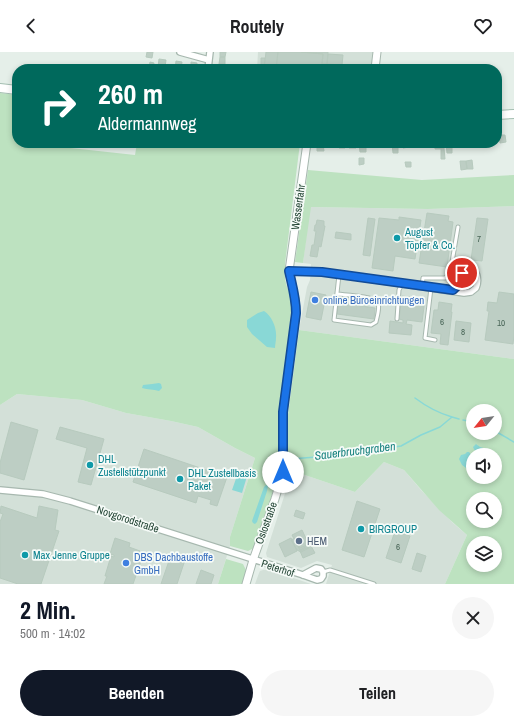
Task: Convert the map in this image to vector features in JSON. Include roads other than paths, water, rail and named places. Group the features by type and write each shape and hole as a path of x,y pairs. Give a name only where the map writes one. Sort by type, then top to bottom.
{"main road":[{"path":"0,88 12,89"},
{"path":"502,115 514,114"}],"street":[{"path":"180,52 209,60"},
{"path":"209,64 210,52"},
{"path":"375,64 376,52"},
{"name":"Wasserfahr","path":"289,271 306,148"},
{"path":"289,271 322,272 453,290 464,293 471,292 476,288 478,276 472,270 469,269 464,271 458,285 453,290"},
{"name":"Oslostraße","path":"246,584 283,472 283,412 296,313 295,297 289,271"},
{"name":"Novgorodstraße","path":"0,490 43,494 70,500 253,560"},
{"name":"Peterhof","path":"253,560 303,576 317,580 321,579 323,572 321,569 316,568 303,576"}],"lane":[{"path":"422,286 423,278 445,278 449,276 458,226"},
{"path":"338,294 372,298 377,301 376,322 371,325 334,320 339,275"},
{"path":"396,319 399,290 402,284"},
{"path":"431,288 425,338 435,340"},
{"path":"323,572 330,570 374,584"}],"water":[{"path":"264,311 272,319 275,326 275,348 267,347 252,334 247,327 247,320"},
{"path":"161,384 162,388 159,391 142,388 143,385"},
{"path":"476,444 480,447 486,448 473,448"},
{"path":"466,453 466,468 462,465 459,459 461,455"},
{"path":"239,470 248,473 242,493 232,490"},
{"path":"266,485 268,486 267,491 255,524 252,521"}],"waterway":[{"path":"415,398 442,414 452,417"},
{"name":"Sauerbruchgraben","path":"290,459 330,456 357,449 380,449 401,446 440,427 452,417 459,419"},
{"name":"Sauerbruchgraben","path":"502,435 514,442"}],"place":[{"name":"August Töpfer & Co.","path":"397,238"},
{"name":"online Büroeinrichtungen","path":"315,300"},
{"name":"DHL Zustellstützpunkt","path":"90,465"},
{"name":"DHL Zustellbasis Paket","path":"180,479"},
{"name":"BIRGROUP","path":"361,529"},
{"name":"HEM","path":"299,541"},
{"name":"Max Jenne Gruppe","path":"25,555"},
{"name":"DBS Dachbaustoffe GmbH","path":"126,563"}]}
